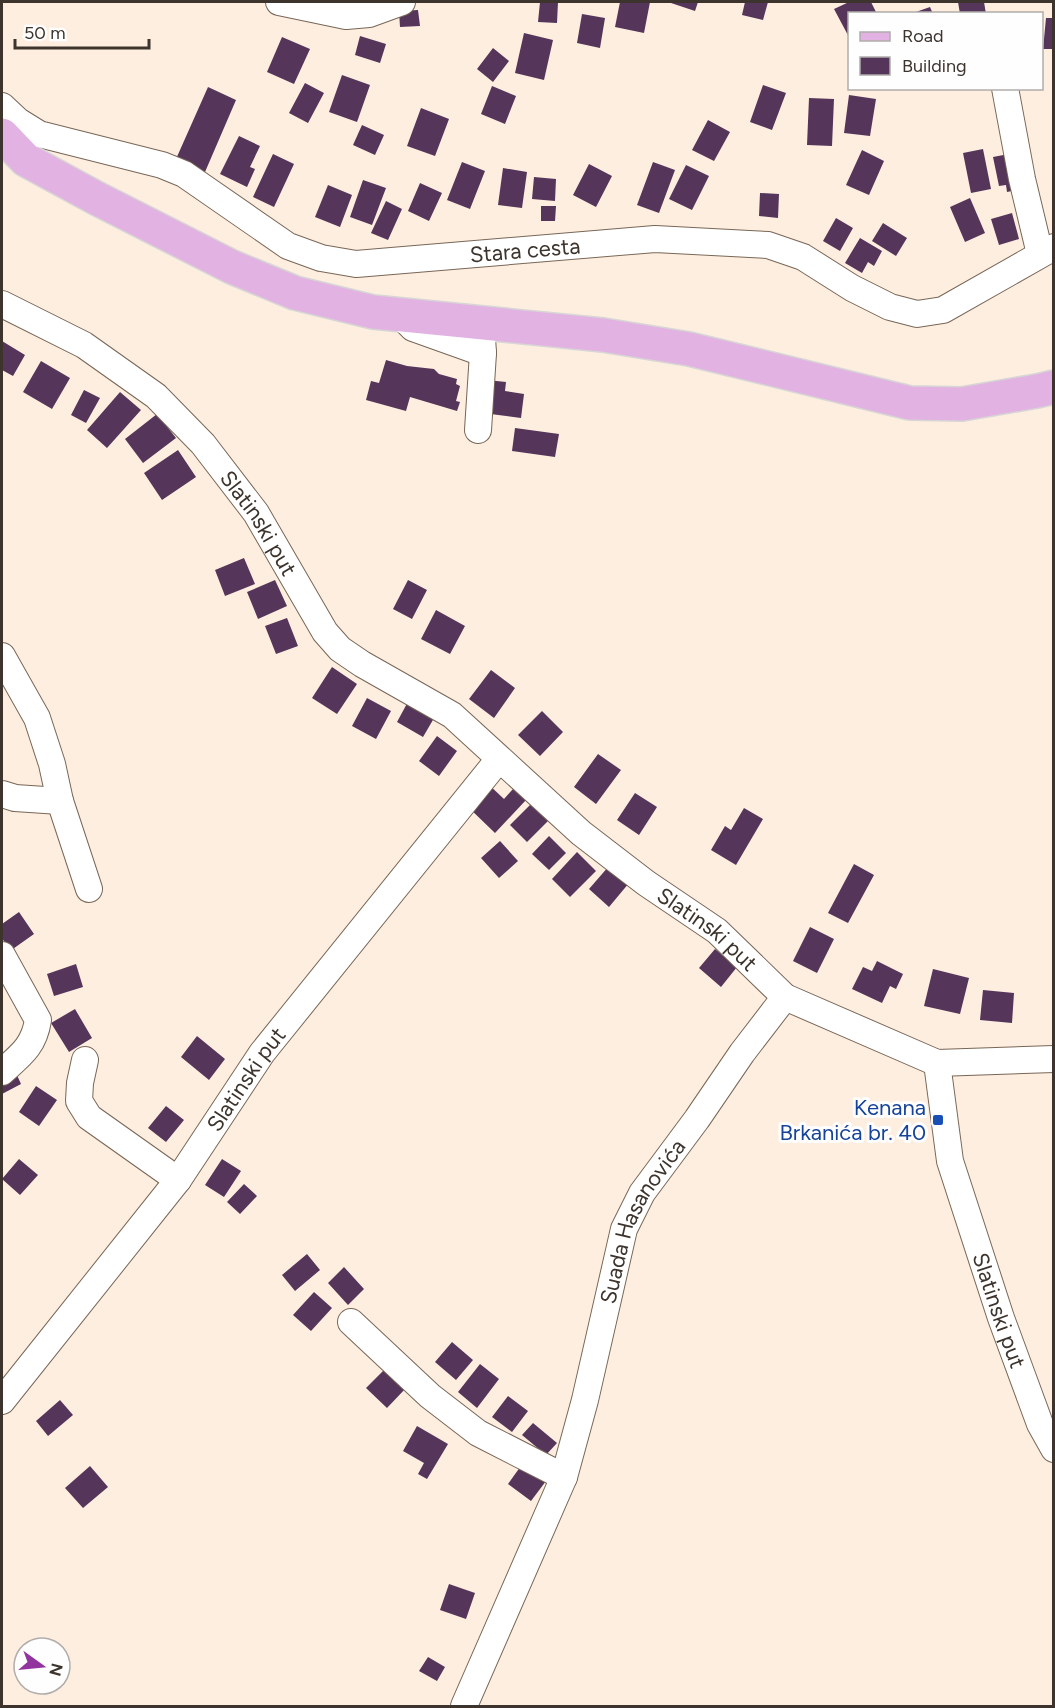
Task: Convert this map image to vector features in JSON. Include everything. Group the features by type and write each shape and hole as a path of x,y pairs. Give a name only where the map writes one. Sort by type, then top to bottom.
{"main road":[{"path":"2,135 26,160 232,267 295,292 373,312 400,315 482,338 603,335 689,350 910,403 962,404 1053,387"}],"street":[{"path":"279,2 346,16 369,14 402,2"},
{"path":"1005,90 1022,179 1047,250"},
{"name":"Stara cesta","path":"2,106 18,121 39,134 162,165 184,174 288,246 321,258 356,264 655,238 768,245 803,257 852,288 890,307 917,314 944,310 1047,250"},
{"name":"Slatinski put","path":"2,304 84,345 156,396 203,444 256,513 325,632 340,649 452,715 582,833 646,883 717,931 785,997 937,1063 1053,1059"},
{"path":"478,430 482,338"},
{"path":"2,656 37,718 52,764 60,801 89,889"},
{"name":"Slatinski put","path":"2,1401 178,1180 262,1053 499,759"},
{"path":"2,794 15,798 60,801"},
{"path":"2,956 38,1020 36,1033 26,1051 2,1072"},
{"name":"Suada Hasanovića","path":"466,1705 564,1477 585,1400 624,1229 642,1193 785,997"},
{"path":"85,1060 79,1101 89,1117 178,1180"},
{"name":"Slatinski put","path":"937,1063 950,1161 1001,1318 1040,1424 1053,1449"},
{"path":"351,1322 430,1396 478,1432 564,1477"}],"building":[{"path":"540,2 558,2 557,23 538,22"},
{"path":"620,2 650,2 644,33 615,27"},
{"path":"668,2 698,2 695,11"},
{"path":"745,2 768,2 763,20 742,15"},
{"path":"849,2 871,2 876,12 848,12 848,35 834,9"},
{"path":"958,2 984,2 986,12 960,12"},
{"path":"930,7 932,12 916,12"},
{"path":"418,10 420,26 400,27 399,11"},
{"path":"582,14 605,18 600,48 577,43"},
{"path":"1046,18 1054,18 1054,49 1043,49"},
{"path":"524,33 553,40 544,80 515,73"},
{"path":"360,36 386,44 380,63 355,55"},
{"path":"282,37 310,49 294,84 267,72"},
{"path":"493,48 509,61 493,82 477,69"},
{"path":"342,75 370,85 357,122 329,112"},
{"path":"305,83 324,93 308,123 289,113"},
{"path":"763,85 786,93 772,130 750,122"},
{"path":"492,86 516,96 505,124 481,114"},
{"path":"208,87 236,100 205,172 176,159"},
{"path":"849,95 876,99 870,136 844,133"},
{"path":"809,98 834,99 832,146 807,145"},
{"path":"421,108 449,119 435,156 407,146"},
{"path":"708,120 730,132 714,161 692,150"},
{"path":"362,125 384,135 375,155 353,145"},
{"path":"239,136 260,146 250,167 255,169 247,187 220,174"},
{"path":"983,149 991,189 971,193 963,153"},
{"path":"862,150 884,161 869,195 846,185"},
{"path":"1014,153 1021,189 1007,192 1006,185 999,186 993,157"},
{"path":"273,154 294,164 274,207 253,197"},
{"path":"462,162 485,171 470,209 447,200"},
{"path":"653,162 675,170 659,213 637,205"},
{"path":"589,164 612,176 596,207 573,195"},
{"path":"686,165 709,176 692,210 669,199"},
{"path":"503,168 527,172 522,208 498,205"},
{"path":"534,177 556,179 555,201 532,199"},
{"path":"363,180 386,188 372,225 350,217"},
{"path":"420,183 442,193 429,221 408,211"},
{"path":"328,185 352,195 340,227 315,217"},
{"path":"760,193 779,194 778,218 759,216"},
{"path":"970,198 985,233 965,242 950,207"},
{"path":"386,201 402,209 388,240 371,233"},
{"path":"541,206 556,206 555,221 541,221"},
{"path":"1012,213 1019,239 999,245 991,219"},
{"path":"836,218 853,228 840,251 823,241"},
{"path":"883,223 907,238 896,256 872,241"},
{"path":"860,238 882,251 874,266 868,262 862,273 845,263"},
{"path":"2,341 25,355 13,376 2,370"},
{"path":"386,360 407,366 434,369 439,374 457,379 456,384 460,386 456,401 460,402 457,411 410,397 406,411 366,400 371,381 379,383"},
{"path":"41,361 70,378 52,409 23,392"},
{"path":"487,380 506,382 505,391 524,394 521,418 483,413"},
{"path":"84,390 100,398 86,423 71,415"},
{"path":"120,392 141,410 107,448 87,430"},
{"path":"157,414 176,438 143,463 125,439"},
{"path":"515,428 559,434 555,457 512,451"},
{"path":"178,450 196,477 162,500 144,473"},
{"path":"244,558 255,584 225,596 215,570"},
{"path":"275,580 287,606 258,619 247,592"},
{"path":"408,580 427,590 412,619 393,609"},
{"path":"436,610 465,626 450,654 421,639"},
{"path":"287,618 298,646 276,654 265,626"},
{"path":"332,667 357,684 337,714 312,698"},
{"path":"491,670 515,688 494,718 469,699"},
{"path":"367,698 391,711 376,739 352,726"},
{"path":"410,698 437,713 423,737 397,722"},
{"path":"542,711 563,732 540,756 518,735"},
{"path":"437,736 457,751 439,776 419,761"},
{"path":"598,754 621,770 596,804 574,787"},
{"path":"487,783 504,799 513,789 526,800 495,833 466,805"},
{"path":"635,793 657,807 639,835 617,820"},
{"path":"531,804 548,821 527,842 510,825"},
{"path":"744,808 763,819 736,865 711,850 725,826 731,830"},
{"path":"549,836 566,853 549,870 532,854"},
{"path":"500,841 518,861 499,878 481,858"},
{"path":"577,852 596,871 570,897 552,879"},
{"path":"854,864 874,875 848,923 828,913"},
{"path":"609,866 629,883 609,907 589,889"},
{"path":"19,912 34,934 10,951 2,938 2,924"},
{"path":"810,927 834,939 817,973 793,961"},
{"path":"715,949 737,967 721,987 699,968"},
{"path":"877,961 903,974 896,989 890,986 882,1003 852,989 863,967 872,971"},
{"path":"76,964 83,987 54,996 47,974"},
{"path":"933,969 969,978 960,1014 924,1006"},
{"path":"983,990 1014,993 1012,1023 980,1020"},
{"path":"75,1009 92,1038 69,1052 51,1023"},
{"path":"197,1036 225,1059 209,1080 181,1057"},
{"path":"16,1073 21,1084 2,1094 2,1080"},
{"path":"36,1086 57,1100 39,1126 19,1112"},
{"path":"166,1106 184,1120 166,1142 148,1128"},
{"path":"19,1159 38,1175 20,1195 2,1179"},
{"path":"222,1159 241,1171 224,1197 205,1185"},
{"path":"244,1184 257,1196 240,1214 227,1202"},
{"path":"307,1254 320,1270 295,1291 282,1275"},
{"path":"344,1267 364,1289 348,1305 328,1283"},
{"path":"314,1292 332,1308 311,1331 293,1315"},
{"path":"452,1342 473,1360 456,1380 435,1362"},
{"path":"480,1364 499,1379 477,1408 458,1392"},
{"path":"386,1368 406,1388 387,1408 366,1388"},
{"path":"508,1396 528,1411 512,1432 492,1417"},
{"path":"60,1400 73,1415 48,1436 36,1421"},
{"path":"533,1423 557,1443 546,1455 522,1435"},
{"path":"417,1426 448,1444 427,1479 418,1474 424,1463 403,1451"},
{"path":"523,1463 546,1481 531,1501 508,1484"},
{"path":"90,1466 108,1487 83,1508 65,1488"},
{"path":"449,1584 475,1593 466,1619 440,1610"},
{"path":"428,1657 445,1667 437,1681 419,1671"}],"place":[{"name":"Kenana Brkanića br. 40","path":"938,1120"}]}
